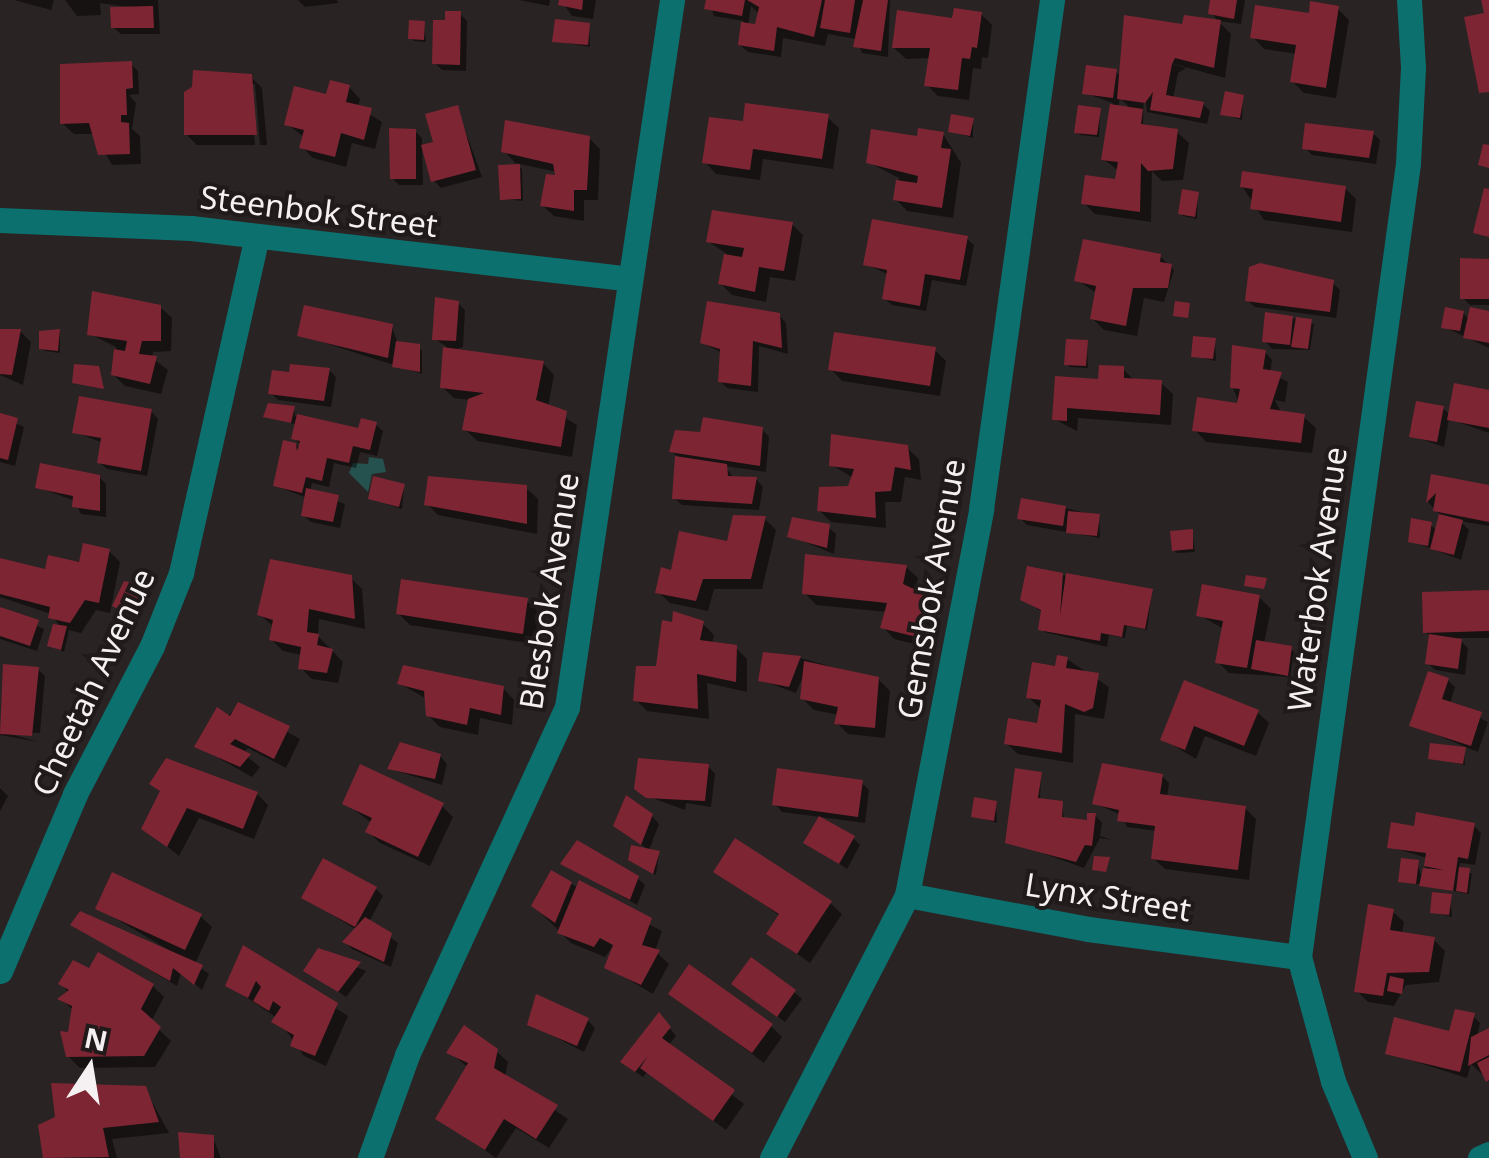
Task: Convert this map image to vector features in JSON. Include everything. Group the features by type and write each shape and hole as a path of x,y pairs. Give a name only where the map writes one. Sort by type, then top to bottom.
{"street":[{"name":"Blesbok Avenue","path":"370,1158 406,1054 532,794 567,707 672,0"},
{"name":"Gemsbok Avenue","path":"772,1158 908,895 980,509 1052,0"},
{"name":"Waterbok Avenue","path":"1365,1158 1333,1081 1299,957 1408,163 1414,67 1409,0"},
{"name":"Steenbok Street","path":"0,220 257,236 629,279"},
{"name":"Cheetah Avenue","path":"0,971 74,794 152,646 182,573 257,236"},
{"name":"Lynx Street","path":"908,895 1088,930 1299,957"},
{"path":"1480,1158 1489,1154"}],"water":[{"path":"369,457 383,459 386,472 372,474 368,492 349,473 353,463 368,464"}],"building":[{"path":"559,0 583,0 582,10 558,5"},
{"path":"706,0 745,0 742,16 704,9"},
{"path":"747,0 822,0 814,37 777,27 774,51 738,45 741,22 755,24 759,7"},
{"path":"825,0 855,0 850,33 820,28"},
{"path":"863,0 888,0 881,51 853,47"},
{"path":"1210,0 1237,0 1234,19 1208,14"},
{"path":"1481,0 1489,0 1489,92 1479,93 1464,17 1484,13"},
{"path":"1310,1 1339,6 1326,88 1290,82 1296,45 1250,38 1255,5 1309,13"},
{"path":"153,6 154,28 111,28 110,7"},
{"path":"954,8 982,12 977,48 972,47 970,59 962,58 958,90 924,86 930,48 892,48 897,10 952,18"},
{"path":"445,11 461,11 460,65 432,64 433,20 445,20"},
{"path":"1124,15 1182,24 1184,15 1221,20 1214,68 1175,58 1172,64 1166,95 1204,102 1200,118 1150,110 1153,92 1145,103 1117,99"},
{"path":"555,19 590,23 588,45 552,42"},
{"path":"409,20 425,21 424,40 408,39"},
{"path":"132,61 133,88 126,89 127,115 121,115 121,122 129,123 130,154 98,155 89,123 60,124 60,64"},
{"path":"1086,65 1117,69 1113,98 1082,94"},
{"path":"193,70 252,74 257,135 184,135 184,92 192,87"},
{"path":"330,80 350,85 346,102 372,108 364,140 341,133 335,157 299,148 304,130 284,125 294,86 326,94"},
{"path":"1225,91 1244,95 1240,118 1220,115"},
{"path":"745,103 829,114 822,159 753,149 750,170 702,163 709,117 743,121"},
{"path":"1110,104 1143,109 1141,124 1178,129 1173,169 1148,171 1141,163 1140,212 1081,204 1085,175 1115,179 1118,162 1101,160"},
{"path":"458,105 476,170 431,182 421,145 433,142 425,114"},
{"path":"1078,105 1101,108 1097,135 1074,133"},
{"path":"951,114 974,118 970,136 948,132"},
{"path":"505,120 590,136 587,190 574,190 574,211 540,206 546,174 555,175 553,164 501,152"},
{"path":"1305,123 1374,131 1369,158 1302,149"},
{"path":"389,128 416,129 416,179 390,179"},
{"path":"918,128 944,132 941,148 951,149 942,208 893,200 896,180 917,183 918,176 866,163 871,129 917,136"},
{"path":"1483,144 1489,145 1489,168 1478,165"},
{"path":"520,164 521,199 500,200 498,165"},
{"path":"1242,171 1346,186 1341,222 1250,209 1253,189 1240,187"},
{"path":"1484,188 1489,189 1489,237 1473,233"},
{"path":"1182,189 1199,192 1195,217 1178,214"},
{"path":"712,210 793,222 784,271 759,267 755,292 718,284 724,254 742,257 744,248 706,242"},
{"path":"872,219 968,236 960,280 925,274 920,306 882,299 887,270 863,265"},
{"path":"1083,239 1161,254 1160,262 1172,264 1168,288 1133,288 1126,326 1090,319 1096,286 1074,281"},
{"path":"1460,258 1489,259 1489,299 1460,299"},
{"path":"1260,263 1334,280 1330,312 1245,301 1249,267"},
{"path":"92,291 161,305 161,341 142,341 139,354 157,356 150,384 111,375 114,349 125,351 127,341 87,335"},
{"path":"435,297 459,301 456,341 432,340"},
{"path":"707,301 780,313 782,348 753,341 751,386 718,382 720,349 700,343"},
{"path":"1175,301 1190,303 1188,318 1173,316"},
{"path":"304,305 393,324 388,358 297,336"},
{"path":"1445,307 1464,311 1460,331 1441,328"},
{"path":"1470,307 1489,311 1489,343 1463,338"},
{"path":"1265,312 1293,316 1290,345 1262,342"},
{"path":"1296,317 1312,319 1308,349 1291,347"},
{"path":"0,329 21,329 12,375 0,374"},
{"path":"60,329 58,351 39,349 39,331"},
{"path":"834,332 936,347 930,386 828,370"},
{"path":"1193,336 1216,338 1213,359 1191,357"},
{"path":"1066,339 1088,340 1086,366 1064,365"},
{"path":"396,341 420,344 420,372 392,367"},
{"path":"1232,345 1266,350 1263,369 1282,372 1270,409 1305,414 1301,443 1192,431 1197,397 1237,403 1240,389 1230,388"},
{"path":"443,347 544,361 536,400 567,411 561,447 462,430 468,399 484,393 440,388"},
{"path":"74,364 99,366 104,389 72,383"},
{"path":"290,364 330,368 324,401 268,394 272,370 289,372"},
{"path":"1099,365 1124,366 1124,378 1162,380 1160,415 1067,408 1067,421 1052,420 1055,376 1098,379"},
{"path":"1454,383 1489,390 1489,428 1447,420"},
{"path":"79,396 152,409 141,471 97,463 101,438 72,433"},
{"path":"1416,401 1444,406 1437,442 1409,437"},
{"path":"268,403 295,406 291,423 263,417"},
{"path":"0,413 18,418 8,460 0,458"},
{"path":"297,414 358,428 361,418 377,422 370,450 353,446 349,463 327,458 322,481 306,477 302,493 273,486 283,440 296,443 297,451 300,441 291,439"},
{"path":"703,417 763,427 760,466 669,452 675,430 700,432"},
{"path":"831,434 908,445 911,470 895,467 891,491 875,492 876,518 817,511 819,487 848,486 854,469 829,466"},
{"path":"675,456 727,464 728,476 757,477 752,504 672,499"},
{"path":"40,463 100,475 100,511 72,507 73,496 35,488"},
{"path":"1431,474 1489,485 1489,522 1433,511 1436,493 1426,503"},
{"path":"373,476 405,484 399,507 368,499"},
{"path":"428,476 527,485 527,524 424,505"},
{"path":"306,488 339,495 333,522 301,516"},
{"path":"1021,498 1066,506 1063,526 1017,519"},
{"path":"1068,511 1100,514 1097,536 1066,533"},
{"path":"1439,514 1463,520 1454,555 1430,549"},
{"path":"733,515 766,516 751,579 703,579 696,601 655,593 661,567 671,570 679,531 727,541"},
{"path":"792,517 830,524 827,548 787,537"},
{"path":"1411,518 1432,522 1428,546 1408,542"},
{"path":"1193,529 1193,549 1172,551 1170,531"},
{"path":"83,543 110,549 99,603 85,600 70,623 48,618 50,607 0,594 0,558 45,569 48,555 79,562"},
{"path":"805,554 907,565 903,584 925,594 921,638 880,628 887,603 802,594"},
{"path":"270,559 352,575 355,619 309,609 307,632 319,634 317,645 333,649 327,673 298,669 301,647 269,640 273,620 257,615"},
{"path":"1027,566 1063,573 1060,616 1066,573 1153,589 1145,629 1124,625 1122,637 1101,633 1100,641 1038,630 1041,610 1020,600"},
{"path":"1246,575 1267,578 1264,589 1244,586"},
{"path":"401,579 528,598 523,634 396,614"},
{"path":"124,581 147,586 136,617 112,606"},
{"path":"1202,584 1260,595 1247,668 1215,663 1223,621 1196,616"},
{"path":"1489,590 1489,631 1423,633 1422,592"},
{"path":"0,607 39,620 30,646 0,636"},
{"path":"673,611 704,621 700,640 737,645 736,682 697,674 698,709 633,701 636,666 656,666 662,620 672,622"},
{"path":"53,624 67,626 61,650 47,646"},
{"path":"1429,634 1462,639 1458,669 1425,664"},
{"path":"1256,640 1292,646 1288,676 1251,669"},
{"path":"763,652 801,656 789,687 758,681"},
{"path":"1057,655 1068,657 1066,668 1099,673 1093,708 1084,712 1065,704 1062,753 1004,744 1008,718 1037,723 1041,700 1026,698 1032,662 1055,666"},
{"path":"804,661 879,677 875,728 834,724 838,707 800,699"},
{"path":"3,664 39,667 32,736 0,734"},
{"path":"403,665 504,686 501,715 470,708 467,725 426,716 424,691 397,684"},
{"path":"1428,671 1449,678 1442,699 1482,712 1471,746 1409,726"},
{"path":"1184,680 1259,710 1244,746 1194,726 1185,750 1160,740"},
{"path":"238,702 290,726 274,759 235,739 230,744 251,754 240,767 194,747 217,707 230,716"},
{"path":"400,742 441,754 435,779 387,769"},
{"path":"1430,743 1466,747 1463,764 1428,759"},
{"path":"166,758 258,792 243,829 187,808 167,847 141,829 160,791 149,784"},
{"path":"638,758 709,764 705,801 646,798 634,789"},
{"path":"1102,763 1163,774 1160,794 1246,806 1238,870 1151,859 1155,826 1117,821 1119,810 1092,804"},
{"path":"360,764 444,803 418,857 365,832 372,818 342,804"},
{"path":"777,768 863,780 858,817 772,805"},
{"path":"1015,768 1042,772 1038,798 1063,801 1062,817 1087,820 1087,813 1096,813 1092,846 1085,845 1076,862 1005,843"},
{"path":"626,795 653,814 641,845 613,826"},
{"path":"974,797 997,801 994,821 971,817"},
{"path":"1416,812 1475,823 1468,859 1458,857 1453,891 1419,886 1423,868 1444,870 1424,866 1426,853 1387,848 1391,822 1414,826"},
{"path":"819,816 855,836 839,864 803,843"},
{"path":"735,838 832,901 797,954 766,934 779,914 713,872"},
{"path":"577,840 639,876 630,900 560,864"},
{"path":"631,845 660,851 653,874 628,860"},
{"path":"1094,856 1110,857 1106,872 1092,870"},
{"path":"323,858 377,887 355,927 301,898"},
{"path":"1401,858 1419,860 1416,884 1398,882"},
{"path":"1459,867 1470,868 1467,893 1456,891"},
{"path":"551,870 572,882 555,923 531,906"},
{"path":"112,872 202,914 185,950 95,909"},
{"path":"579,880 652,918 642,945 660,950 641,985 604,968 613,945 600,938 594,947 557,933"},
{"path":"1432,892 1452,894 1449,915 1430,913"},
{"path":"1368,904 1394,909 1390,930 1435,937 1429,972 1387,973 1383,996 1354,992"},
{"path":"80,911 203,965 194,985 173,968 170,981 70,925"},
{"path":"365,917 392,933 384,962 342,942"},
{"path":"243,945 338,1003 315,1056 290,1046 294,1035 271,1022 281,1007 273,1001 269,1011 253,1001 261,987 256,981 248,998 225,986"},
{"path":"318,948 361,962 338,992 303,971"},
{"path":"98,952 154,984 141,1009 161,1027 144,1056 66,1057 60,1031 68,1032 72,1006 57,999 69,990 58,984 73,960 89,968"},
{"path":"751,957 796,990 777,1017 731,984"},
{"path":"689,964 773,1024 752,1053 668,994"},
{"path":"1390,976 1404,979 1402,994 1387,991"},
{"path":"536,994 589,1018 577,1046 527,1025"},
{"path":"1455,1009 1475,1013 1460,1072 1385,1054 1394,1017 1449,1031"},
{"path":"659,1012 671,1027 662,1038 735,1090 713,1121 640,1068 648,1056 635,1072 620,1062"},
{"path":"464,1025 498,1049 494,1068 558,1105 536,1139 504,1119 485,1150 435,1119 468,1063 446,1053"},
{"path":"1489,1028 1489,1055 1468,1066 1471,1037"},
{"path":"1489,1057 1489,1080 1486,1082 1477,1063"},
{"path":"51,1083 146,1086 159,1122 103,1128 109,1157 43,1158 38,1125 55,1117"},
{"path":"178,1132 214,1135 214,1158 180,1158"}]}
